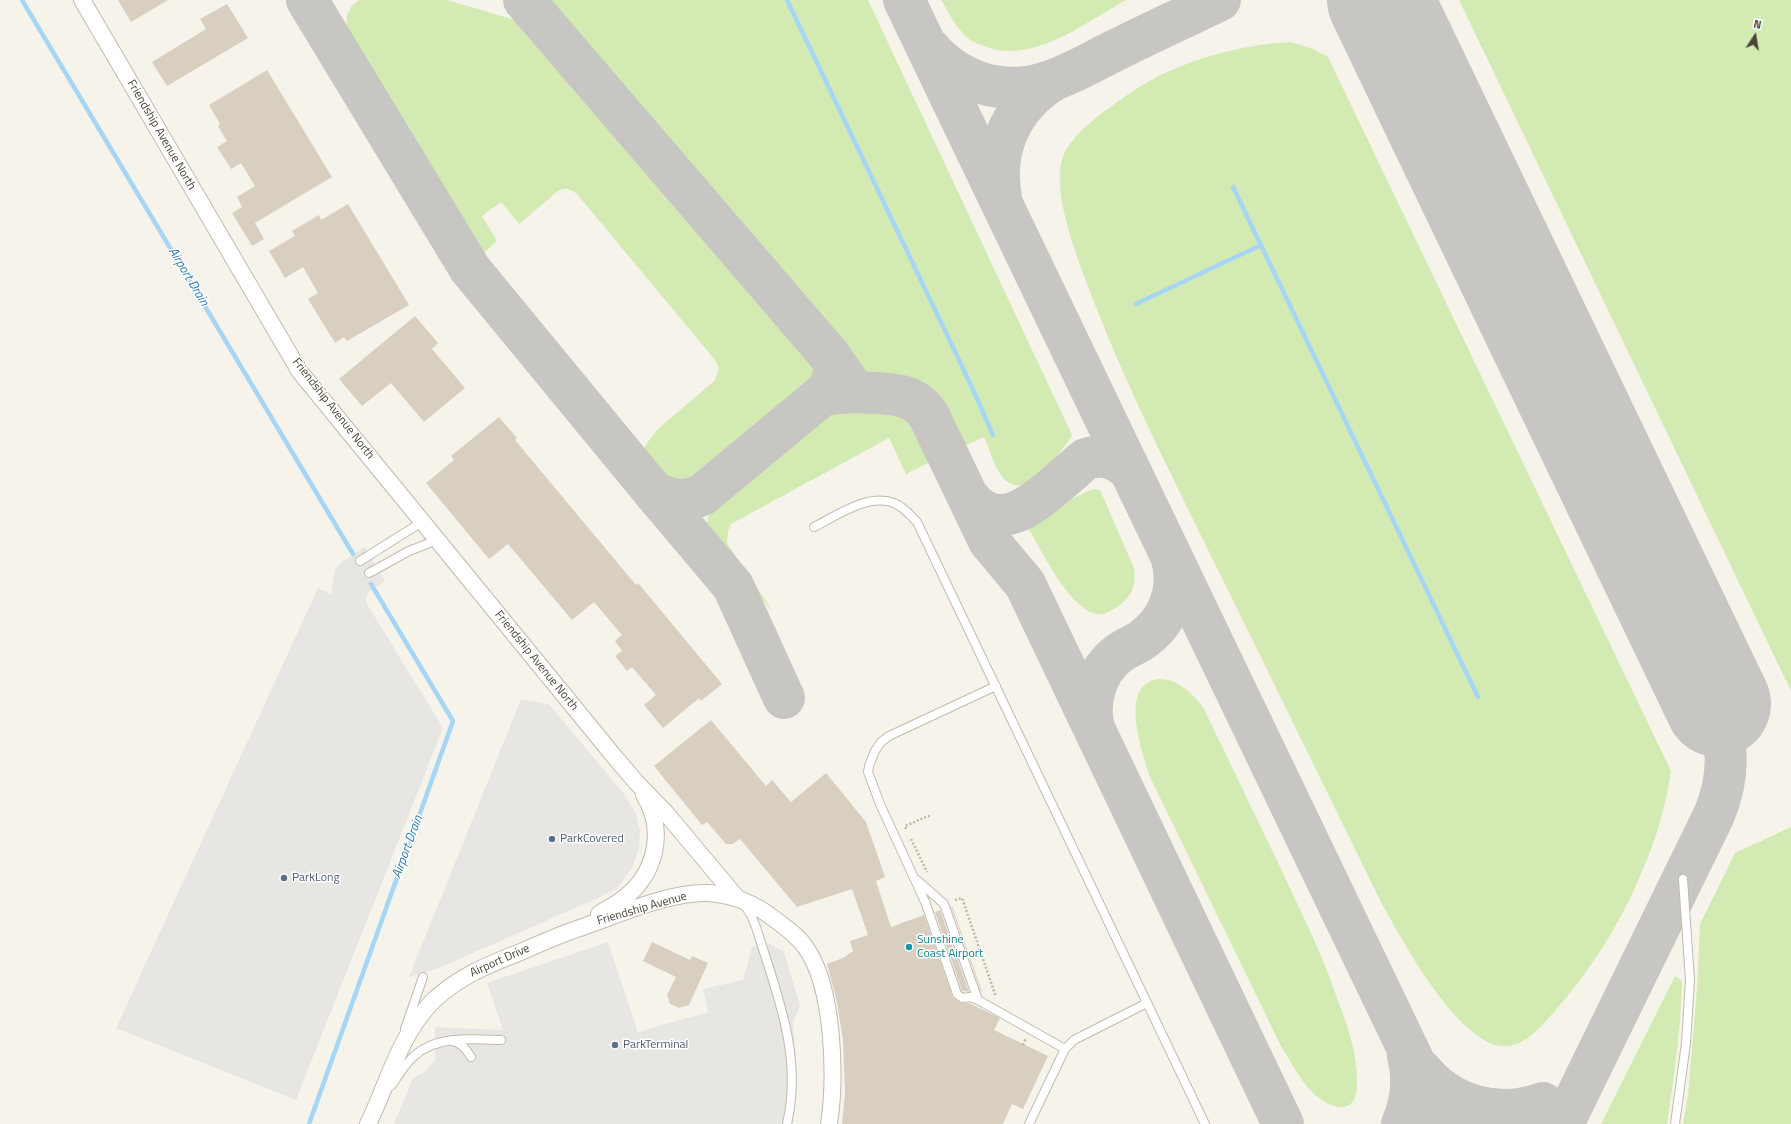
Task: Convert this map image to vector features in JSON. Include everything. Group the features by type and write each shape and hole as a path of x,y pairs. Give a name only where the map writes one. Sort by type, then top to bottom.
{"street":[{"name":"Friendship Avenue North","path":"82,0 300,372 636,782 665,812 737,898"},
{"name":"Friendship Avenue North","path":"568,932 621,901 645,876 651,865 655,853 655,824 646,798 636,782"},
{"name":"Friendship Avenue","path":"568,932 638,908 673,898 708,893 737,898 759,909 777,921 800,940 813,961 826,1003 833,1053 833,1081 829,1124"},
{"name":"Airport Drive","path":"368,1124 382,1095 395,1060 409,1032 419,1017 434,1001 459,980 480,968 568,932"},
{"path":"378,1124 382,1095"}],"lane":[{"path":"814,527 853,508 878,501 893,502 905,509 917,522 1205,1124"},
{"path":"360,560 422,522"},
{"path":"369,573 408,551 437,540"},
{"path":"996,686 890,736 881,742 875,750 868,772 880,804 926,904 957,994 962,998 970,997 978,1000 1065,1049"},
{"path":"914,878 944,904 978,1000"},
{"path":"1675,1124 1686,1043 1690,980 1683,879"},
{"path":"737,898 751,915 756,927 788,1036 792,1063 787,1124"},
{"path":"395,1060 423,977"},
{"path":"1029,1124 1065,1049 1074,1040 1147,1003"},
{"path":"382,1095 391,1086 415,1054 432,1045 446,1041 470,1039 501,1040"},
{"path":"446,1041 455,1042 465,1048 471,1058"}],"green space":[{"path":"359,0 447,0 522,22 539,32 812,353 817,372 814,383 698,481 679,487 664,482 658,477 640,456 647,443 658,429 715,380 719,368 715,360 577,194 570,190 563,189 558,191 519,224 501,202 482,216 497,241 478,258 360,61 347,25 347,15 351,7"},
{"path":"538,0 868,0 1072,435 1060,453 1043,473 1033,481 1023,485 1013,485 1001,475 984,437 958,449 937,406 921,390 898,382 884,380 861,380"},
{"path":"941,0 1126,0 1058,39 1039,46 1020,50 1002,51 974,42 965,36 950,16"},
{"path":"1459,0 1791,0 1791,691"},
{"path":"1291,42 1313,49 1328,57 1671,771 1664,809 1653,845 1635,888 1615,926 1593,962 1568,996 1530,1036 1519,1043 1511,1045 1495,1045 1478,1036 1446,1005 1417,963 1383,906 1133,394 1086,281 1071,239 1063,208 1060,177 1063,156 1067,148 1078,134 1112,106 1149,81 1196,61 1243,48"},
{"path":"836,406 878,407 899,412 914,425 934,460 906,474 889,438 731,524 728,531 727,543 774,613 710,539 707,524 710,510 715,501 819,414"},
{"path":"1094,489 1100,490 1135,573 1132,591 1126,599 1111,611 1104,614 1092,613 1081,606 1070,595 1050,566 1028,528 1066,501"},
{"path":"1159,679 1172,681 1184,687 1203,707 1318,948 1344,1016 1356,1060 1357,1083 1355,1096 1351,1103 1345,1107 1337,1107 1328,1104 1312,1092 1305,1084 1281,1046 1150,777 1140,745 1136,720 1136,708 1137,698 1141,689 1149,682"},
{"path":"1791,827 1791,1124 1683,1124 1688,1096 1697,989 1700,924 1735,853"},
{"path":"1675,976 1682,981 1677,1053 1667,1124 1601,1124"}],"shaded area":[{"name":"ParkLong","path":"365,547 385,581 369,592 366,597 367,604 443,728 296,1100 116,1028 318,588 331,594 335,569 340,563"},
{"name":"ParkCovered","path":"521,699 549,704 625,795 636,814 640,831 639,848 632,868 617,888 598,898 441,967 409,977"},
{"name":"ParkTerminal","path":"608,942 638,1032 708,1012 703,989 743,980 752,947 769,943 784,952 800,1006 793,1022 796,1058 796,1096 792,1124 394,1124 413,1078 426,1071 435,1060 435,1027 503,1030 487,983"}],"building":[{"path":"118,0 168,0 131,22"},
{"path":"227,4 248,38 167,86 152,62 206,29 200,19"},
{"path":"267,70 332,177 255,223 264,239 252,246 232,213 242,207 237,197 255,186 241,163 231,169 217,147 227,141 218,126 220,124 209,105"},
{"path":"348,204 409,305 347,341 344,337 335,343 308,299 318,293 303,267 285,278 269,251 295,236 292,231 319,215 321,220"},
{"path":"415,316 438,343 432,349 465,388 424,422 391,383 362,406 339,379"},
{"path":"499,417 517,438 515,440 636,585 638,583 722,684 701,701 699,698 663,728 644,705 656,695 632,667 627,671 615,656 622,651 615,641 622,635 594,602 572,620 508,544 489,559 426,483 454,460 451,456"},
{"name":"Sunshine Coast Airport","path":"711,720 766,786 772,780 791,802 826,773 866,822 885,877 876,881 891,927 924,915 953,998 960,1003 969,1003 1000,1018 994,1030 1048,1056 1023,1109 1012,1104 1003,1124 842,1124 845,1093 843,1040 837,1002 827,964 843,958 853,951 850,941 868,935 852,889 797,907 740,839 732,844 726,844 707,822 702,825 654,766"},
{"path":"952,906 982,991 981,991"},
{"path":"940,910 969,992 962,991 935,912"},
{"path":"652,942 690,960 692,956 708,963 689,1005 679,1008 670,1004 667,995 676,977 643,961"}],"waterway":[{"name":"Airport Drain","path":"22,0 353,554"},
{"path":"787,0 970,383 993,435"},
{"path":"1233,187 1478,697"},
{"path":"1136,304 1261,245"},
{"name":"Airport Drain","path":"309,1124 453,721 371,584"}],"taxiway":[{"path":"307,0 470,269 733,586 784,698"},
{"path":"524,0 830,356 850,385 858,392"},
{"path":"904,0 1444,1124"},
{"path":"929,48 953,70 982,83 997,87 1028,87 1053,80 1072,72 1220,0"},
{"path":"1001,197 999,179 1000,162 1003,145 1008,130 1016,115 1027,102 1039,90 1054,80"},
{"path":"652,490 664,497 677,500 696,498 702,495 825,393 831,385 834,371"},
{"path":"822,396 851,392 901,396 908,398 921,406 930,418 989,541 1025,584 1283,1124"},
{"path":"967,495 980,508 994,514 1007,514 1021,510 1035,502 1086,459 1092,457 1110,458 1120,463 1130,471"},
{"path":"1095,731 1092,710 1095,688 1099,678 1110,661 1124,650 1139,642 1159,624 1170,604 1173,593 1174,571 1172,559"},
{"path":"1563,1124 1714,815 1722,793 1726,752 1718,715 1711,696 1653,567"},
{"path":"1402,1124 1408,1108 1411,1091 1411,1073 1408,1056"},
{"path":"1421,1070 1433,1083 1447,1093 1461,1101 1477,1106 1510,1110 1526,1108 1543,1103"}],"runway":[{"path":"1380,0 1718,704"}],"place":[{"name":"ParkCovered","path":"552,839"},
{"name":"ParkLong","path":"284,878"},
{"name":"Sunshine Coast Airport","path":"909,947"},
{"name":"ParkTerminal","path":"615,1045"}]}
